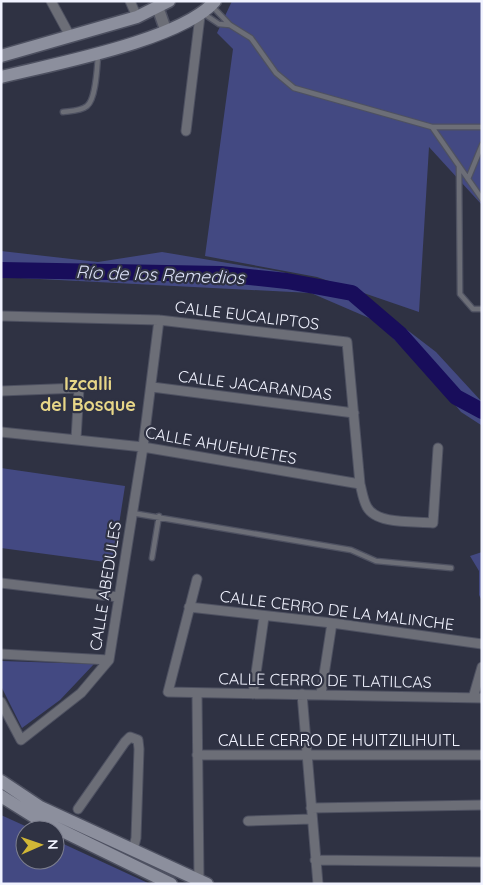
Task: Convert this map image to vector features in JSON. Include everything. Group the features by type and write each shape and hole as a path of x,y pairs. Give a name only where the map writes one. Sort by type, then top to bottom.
{"main road":[{"path":"1,56 137,17 163,4"},
{"path":"1,77 98,52 166,31 208,9"},
{"path":"1,781 40,807 203,882"},
{"path":"1,796 36,818 171,884"}],"street":[{"path":"51,1 70,36"},
{"path":"130,1 137,17"},
{"path":"163,4 166,31"},
{"path":"186,131 208,9"},
{"name":"CALLE EUCALIPTOS","path":"1,316 159,320 347,342 360,484 366,506 373,514 381,518 433,523 438,448"},
{"name":"CALLE ABEDULES","path":"1,702 21,740 81,693 109,660 152,387 159,320"},
{"name":"CALLE JACARANDAS","path":"152,387 354,413"},
{"path":"1,391 80,388 76,439"},
{"name":"CALLE AHUEHUETES","path":"1,432 143,447 360,484"},
{"path":"189,607 197,579"},
{"path":"1,583 118,597"},
{"name":"CALLE CERRO DE LA MALINCHE","path":"189,607 332,623 482,644"},
{"name":"CALLE CERRO DE TLATILCAS","path":"189,607 168,692 477,698"},
{"path":"253,694 264,616"},
{"path":"321,694 332,623"},
{"path":"1,654 109,660"},
{"path":"477,698 482,667"},
{"path":"197,694 197,755 203,882"},
{"path":"302,694 318,884"},
{"path":"78,809 125,742 130,737 134,737 138,740 139,749 136,838 133,850"},
{"name":"CALLE CERRO DE HUITZILIHUITL","path":"197,755 482,755"},
{"path":"311,808 482,805"},
{"path":"248,821 312,819"},
{"path":"315,860 482,862"}],"lane":[{"path":"208,9 219,24 230,25"},
{"path":"208,9 251,38 276,73 294,88 432,127 482,127"},
{"path":"64,112 88,106 92,98 98,52"},
{"path":"432,127 482,199"},
{"path":"468,179 482,145"},
{"path":"459,166 460,294 473,309 482,309"},
{"path":"132,513 352,550 376,561 451,568"},
{"path":"152,558 158,516"}],"shaded area":[{"path":"232,1 482,1 482,205 429,147 419,312 317,277 205,256 233,49 217,33"},
{"path":"1,251 98,262 162,252 282,272 359,293 436,352 482,402 482,446 481,425 461,412 437,383 376,321 311,293 1,277"},
{"path":"1,468 125,486 113,563 1,548"},
{"path":"482,552 482,601 479,595 479,571 470,556"},
{"path":"1,661 94,664 60,700 22,728 1,686"},
{"path":"1,815 15,821 15,870 65,870 65,845 150,884 1,884"}],"waterway":[{"name":"Río de los Remedios","path":"1,270 221,274 287,281 352,293 400,334 456,397 482,411"}],"district":[{"name":"Izcalli del Bosque","path":"88,394"}]}
